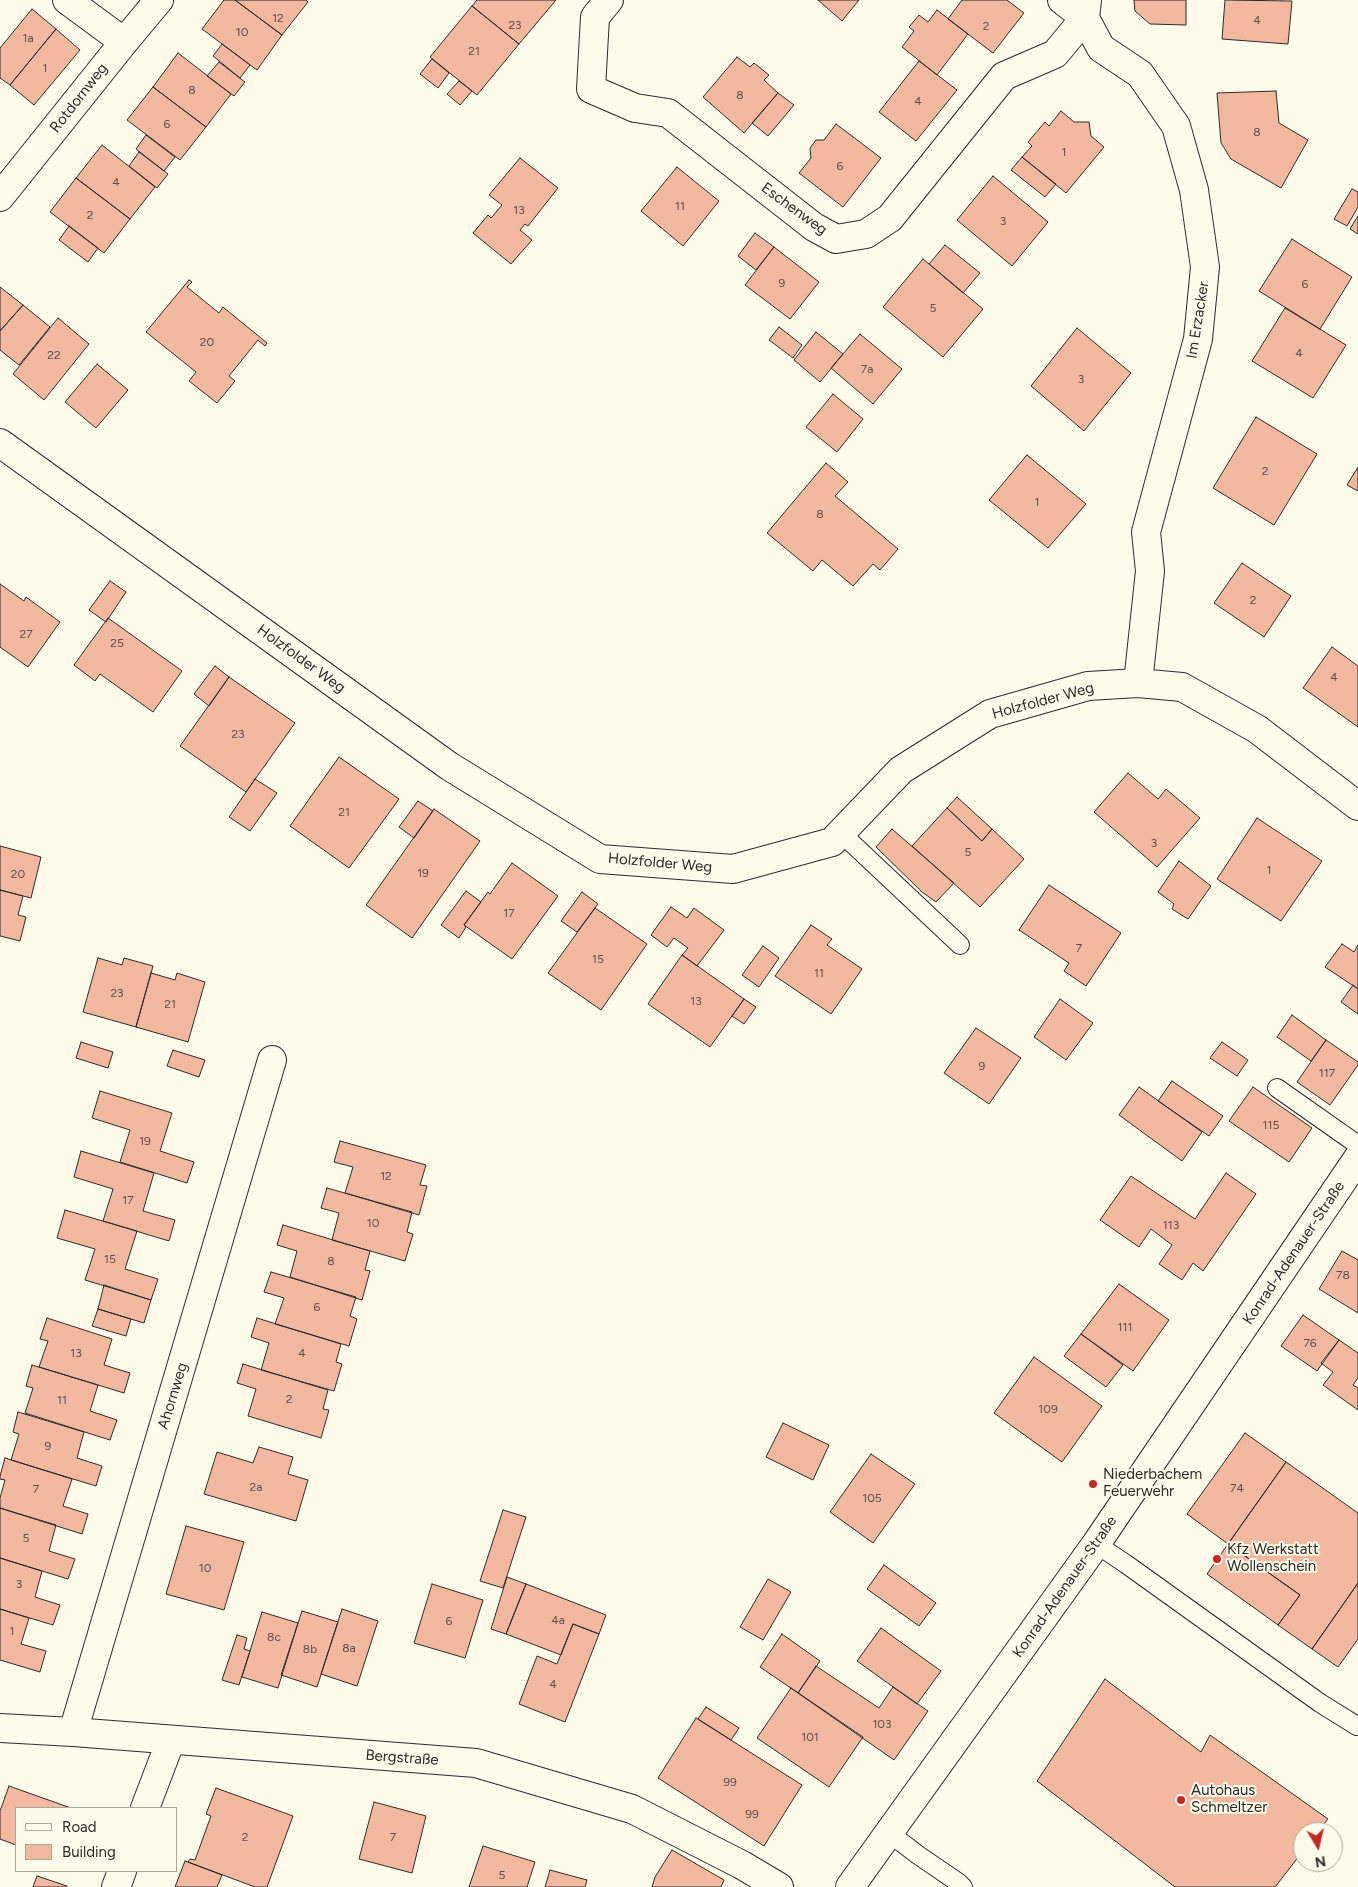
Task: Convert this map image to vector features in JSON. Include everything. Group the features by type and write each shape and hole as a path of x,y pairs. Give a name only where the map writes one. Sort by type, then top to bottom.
{"street":[{"path":"67,0 124,42"},
{"name":"Rotdornweg","path":"0,197 159,0"},
{"name":"Eschenweg","path":"609,0 595,17 591,89 635,108 668,113 814,227 836,239 866,234 890,218 1004,76 1055,54 1086,9"},
{"name":"Im Erzacker","path":"1062,0 1086,9 1101,48 1140,74 1176,126 1194,190 1206,267 1198,339 1146,532 1150,571 1138,684"},
{"name":"Holzfolder Weg","path":"0,443 450,766 600,859 733,869 832,842 901,770 990,714 1088,686 1138,684 1182,686 1256,729 1358,806"},
{"name":"Ahornweg","path":"73,1732 272,1060"},
{"name":"Konrad-Adenauer-Straße","path":"850,1887 1096,1544 1358,1158"},
{"name":"Bergstraße","path":"0,1728 73,1732 476,1764 632,1809 742,1864 779,1887"},
{"path":"145,1807 171,1740"},
{"path":"116,1887 122,1872"}],"lane":[{"path":"841,833 960,945"},
{"path":"1278,1088 1358,1145"},
{"path":"1096,1544 1320,1703 1357,1726"},
{"path":"888,1832 918,1855 959,1882 963,1887"}],"building":[{"path":"224,0 235,0 282,35 257,70 202,29"},
{"path":"235,0 306,0 308,2 282,35"},
{"path":"477,0 556,0 519,44 472,6"},
{"path":"818,0 859,0 842,21"},
{"path":"962,0 1007,0 1024,13 993,53 948,19"},
{"path":"1134,0 1186,0 1186,25 1150,24 1135,11"},
{"path":"1225,0 1292,1 1288,44 1222,39"},
{"path":"472,6 519,44 477,95 430,57"},
{"path":"32,9 56,29 10,85 0,78 0,48"},
{"path":"937,10 968,34 937,75 902,47 914,31 909,27 919,15 928,22"},
{"path":"56,29 80,50 34,105 10,85"},
{"path":"222,44 250,65 240,78 213,56"},
{"path":"178,53 231,94 206,127 153,87"},
{"path":"737,57 750,67 754,63 769,75 764,80 778,93 744,133 703,97"},
{"path":"432,59 449,73 438,88 420,74"},
{"path":"919,61 957,90 916,141 879,112"},
{"path":"219,62 245,82 234,96 207,76"},
{"path":"459,81 472,91 460,105 447,94"},
{"path":"153,87 206,127 180,160 127,120"},
{"path":"1276,91 1279,123 1308,140 1281,188 1231,159 1221,143 1217,93"},
{"path":"778,93 794,105 768,136 752,123"},
{"path":"1061,111 1074,122 1089,122 1091,136 1104,147 1066,193 1022,157 1032,146 1028,142 1045,122 1049,126"},
{"path":"836,124 881,158 843,207 799,173 811,158 810,148 816,140 824,140"},
{"path":"146,135 175,157 164,171 136,149"},
{"path":"102,145 155,187 130,219 76,178"},
{"path":"139,152 168,174 157,188 129,166"},
{"path":"1022,157 1056,184 1045,197 1011,170"},
{"path":"520,158 558,188 528,226 525,224 520,230 532,240 511,264 473,233 488,215 491,218 502,205 489,195"},
{"path":"677,167 719,201 683,246 641,211"},
{"path":"993,176 1048,222 1012,266 957,220"},
{"path":"76,178 130,219 104,253 50,212"},
{"path":"1352,189 1358,192 1358,207 1347,226 1334,219"},
{"path":"1358,216 1358,234 1350,229"},
{"path":"69,226 98,248 88,262 59,240"},
{"path":"755,233 774,247 756,270 738,256"},
{"path":"1292,239 1352,277 1320,329 1259,291"},
{"path":"945,245 980,273 963,293 929,264"},
{"path":"774,247 819,282 790,319 745,285"},
{"path":"923,259 983,309 943,357 883,307"},
{"path":"189,280 192,282 187,287 219,313 223,307 267,343 265,346 258,340 229,376 235,381 217,403 189,381 196,372 146,332"},
{"path":"0,287 23,305 0,331"},
{"path":"23,305 50,327 19,365 0,350 0,331"},
{"path":"1285,308 1346,345 1313,398 1252,361"},
{"path":"58,318 89,344 44,400 13,374"},
{"path":"779,327 802,345 793,358 769,340"},
{"path":"1077,328 1131,373 1084,431 1031,386"},
{"path":"816,332 843,354 820,382 794,360"},
{"path":"860,334 902,369 873,404 831,368"},
{"path":"97,364 128,390 96,428 65,402"},
{"path":"833,394 863,419 837,452 806,427"},
{"path":"1256,417 1317,454 1274,525 1213,488"},
{"path":"1027,455 1086,504 1048,548 989,500"},
{"path":"826,463 848,482 835,496 898,549 880,570 873,564 853,586 822,560 813,571 767,533"},
{"path":"1358,467 1358,491 1347,485"},
{"path":"1242,563 1291,596 1264,637 1214,603"},
{"path":"110,581 126,592 106,622 89,610"},
{"path":"0,584 24,601 26,597 60,622 28,667 0,647"},
{"path":"108,618 182,671 153,712 100,674 95,681 74,665"},
{"path":"1332,647 1358,666 1358,727 1303,688"},
{"path":"215,666 229,677 209,706 194,694"},
{"path":"229,677 295,723 246,792 180,746"},
{"path":"339,757 399,799 349,868 290,826"},
{"path":"1128,773 1158,799 1166,789 1200,818 1157,867 1094,812"},
{"path":"255,779 277,793 250,831 229,817"},
{"path":"957,797 992,829 982,841 947,808"},
{"path":"418,801 433,811 414,838 399,827"},
{"path":"947,808 982,841 992,829 1024,859 980,907 912,846"},
{"path":"434,809 480,841 412,938 366,905"},
{"path":"1257,818 1322,861 1281,921 1217,879"},
{"path":"892,829 954,883 936,902 922,892 876,847"},
{"path":"0,846 41,857 31,898 0,890"},
{"path":"1179,861 1211,886 1188,919 1172,909 1174,904 1158,892"},
{"path":"512,863 558,896 512,959 464,925 488,892 490,894"},
{"path":"1049,885 1121,933 1086,986 1064,971 1069,963 1019,930"},
{"path":"0,890 23,896 18,915 26,917 20,941 0,936"},
{"path":"466,891 481,902 464,925 466,927 459,938 441,925"},
{"path":"582,892 598,904 577,932 561,921"},
{"path":"671,907 687,918 694,908 724,930 697,966 682,955 688,948 674,938 667,947 651,935"},
{"path":"595,908 647,944 601,1010 548,973"},
{"path":"811,925 832,939 827,945 862,969 831,1014 775,976"},
{"path":"1342,944 1354,952 1358,945 1358,989 1325,967"},
{"path":"763,946 779,958 759,987 742,975"},
{"path":"682,955 744,999 710,1047 648,1004"},
{"path":"98,958 122,965 124,958 153,966 136,1027 83,1012"},
{"path":"151,973 175,980 177,973 205,982 188,1042 136,1027"},
{"path":"1353,985 1358,989 1358,1014 1341,1002"},
{"path":"744,999 756,1007 744,1024 732,1016"},
{"path":"1060,999 1093,1023 1066,1060 1034,1037"},
{"path":"1292,1015 1326,1040 1311,1061 1277,1037"},
{"path":"976,1028 1021,1058 989,1104 944,1073"},
{"path":"1326,1040 1358,1062 1358,1065 1330,1105 1297,1082"},
{"path":"81,1042 113,1052 108,1068 76,1058"},
{"path":"1222,1042 1248,1060 1237,1076 1210,1058"},
{"path":"173,1050 205,1060 199,1077 167,1066"},
{"path":"1172,1081 1223,1116 1209,1136 1158,1101"},
{"path":"1139,1087 1202,1132 1182,1161 1119,1115"},
{"path":"1253,1087 1312,1128 1289,1162 1229,1121"},
{"path":"100,1091 172,1113 160,1151 194,1162 187,1183 120,1162 130,1130 92,1118"},
{"path":"340,1141 426,1165 420,1185 427,1186 419,1215 345,1193 353,1167 334,1162"},
{"path":"81,1151 154,1173 143,1211 175,1220 169,1241 103,1221 113,1189 74,1177"},
{"path":"1226,1173 1256,1194 1203,1271 1193,1263 1182,1280 1159,1264 1172,1245 1151,1229 1139,1247 1100,1220 1131,1176 1195,1219"},
{"path":"327,1188 412,1212 407,1232 413,1234 405,1261 332,1240 339,1213 321,1208"},
{"path":"65,1210 137,1231 125,1269 158,1279 151,1300 85,1280 95,1249 57,1238"},
{"path":"283,1225 370,1251 365,1270 370,1271 362,1300 290,1277 297,1251 277,1245"},
{"path":"1342,1251 1358,1260 1358,1313 1319,1289"},
{"path":"271,1272 356,1297 350,1316 357,1319 349,1346 275,1324 284,1298 264,1292"},
{"path":"1119,1284 1169,1320 1133,1371 1081,1334"},
{"path":"104,1285 151,1300 144,1323 98,1309"},
{"path":"98,1309 131,1319 126,1336 92,1326"},
{"path":"1303,1315 1339,1340 1317,1371 1281,1346"},
{"path":"47,1318 112,1339 104,1365 130,1373 124,1393 39,1367 48,1341 40,1339"},
{"path":"257,1318 341,1344 336,1362 342,1364 334,1391 261,1370 269,1343 251,1337"},
{"path":"1081,1334 1123,1365 1106,1387 1064,1356"},
{"path":"1339,1340 1358,1353 1358,1378 1353,1385 1358,1388 1358,1410 1323,1385 1333,1372 1321,1363"},
{"path":"1034,1357 1102,1406 1062,1462 994,1413"},
{"path":"243,1364 328,1390 323,1409 329,1410 321,1438 248,1416 256,1389 237,1383"},
{"path":"32,1365 98,1385 90,1411 117,1420 110,1440 25,1413 33,1388 26,1386"},
{"path":"18,1412 84,1432 77,1458 102,1466 96,1486 11,1460 19,1434 13,1432"},
{"path":"783,1423 829,1445 813,1480 766,1457"},
{"path":"1245,1433 1286,1462 1228,1544 1187,1514"},
{"path":"259,1447 293,1457 288,1474 308,1480 296,1521 204,1494 217,1452 253,1463"},
{"path":"871,1454 915,1484 873,1543 830,1512"},
{"path":"5,1458 72,1479 63,1506 88,1514 82,1534 0,1508 0,1498 5,1480 0,1479 0,1476"},
{"path":"1286,1462 1358,1513 1358,1583 1312,1649 1278,1625 1300,1595 1228,1544"},
{"path":"0,1508 56,1525 49,1551 75,1559 68,1579 0,1558"},
{"path":"503,1510 526,1517 503,1588 480,1581"},
{"path":"186,1526 244,1542 224,1610 166,1594"},
{"path":"1228,1544 1300,1595 1278,1625 1207,1574"},
{"path":"0,1558 42,1571 35,1597 60,1605 53,1625 0,1609"},
{"path":"884,1565 936,1603 919,1626 867,1589"},
{"path":"507,1577 526,1584 506,1634 491,1629"},
{"path":"768,1579 791,1592 763,1640 740,1627"},
{"path":"1358,1583 1358,1639 1338,1667 1312,1649"},
{"path":"432,1584 483,1600 465,1658 414,1643"},
{"path":"526,1584 606,1615 599,1634 573,1624 561,1655 506,1634"},
{"path":"0,1609 29,1618 21,1644 46,1651 40,1672 0,1660"},
{"path":"342,1609 378,1621 357,1686 321,1674"},
{"path":"302,1611 338,1622 317,1687 281,1675"},
{"path":"262,1612 298,1623 278,1688 242,1677"},
{"path":"573,1624 599,1634 565,1722 519,1704 537,1656 557,1664"},
{"path":"881,1628 941,1671 917,1704 857,1661"},
{"path":"782,1634 820,1661 798,1693 760,1667"},
{"path":"237,1635 247,1638 244,1649 250,1651 239,1685 222,1680"},
{"path":"816,1666 879,1708 893,1687 928,1711 894,1760 798,1693"},
{"name":"Autohaus Schmeltzer","path":"1105,1679 1201,1752 1210,1735 1328,1819 1326,1822 1293,1822 1293,1864 1275,1887 1175,1887 1037,1781"},
{"path":"791,1688 863,1737 829,1787 757,1738"},
{"path":"706,1707 739,1728 731,1740 698,1719"},
{"path":"696,1718 802,1785 764,1846 658,1778"},
{"path":"9,1786 68,1807 15,1807 15,1845 0,1839 0,1811"},
{"path":"216,1788 293,1816 267,1887 255,1887 188,1862 190,1859 195,1860 211,1816 206,1814"},
{"path":"374,1802 426,1816 412,1873 359,1859"},
{"path":"483,1846 535,1862 527,1887 469,1887"},
{"path":"672,1850 724,1880 721,1887 652,1887 655,1877"},
{"path":"185,1861 222,1875 217,1887 175,1887"},
{"path":"550,1870 587,1880 585,1887 545,1887"},
{"path":"37,1876 67,1886 67,1887 33,1887"}],"place":[{"name":"Niederbachem Feuerwehr","path":"1093,1484"},
{"name":"Kfz Werkstatt Wollenschein","path":"1217,1559"},
{"name":"Autohaus Schmeltzer","path":"1181,1800"}]}
